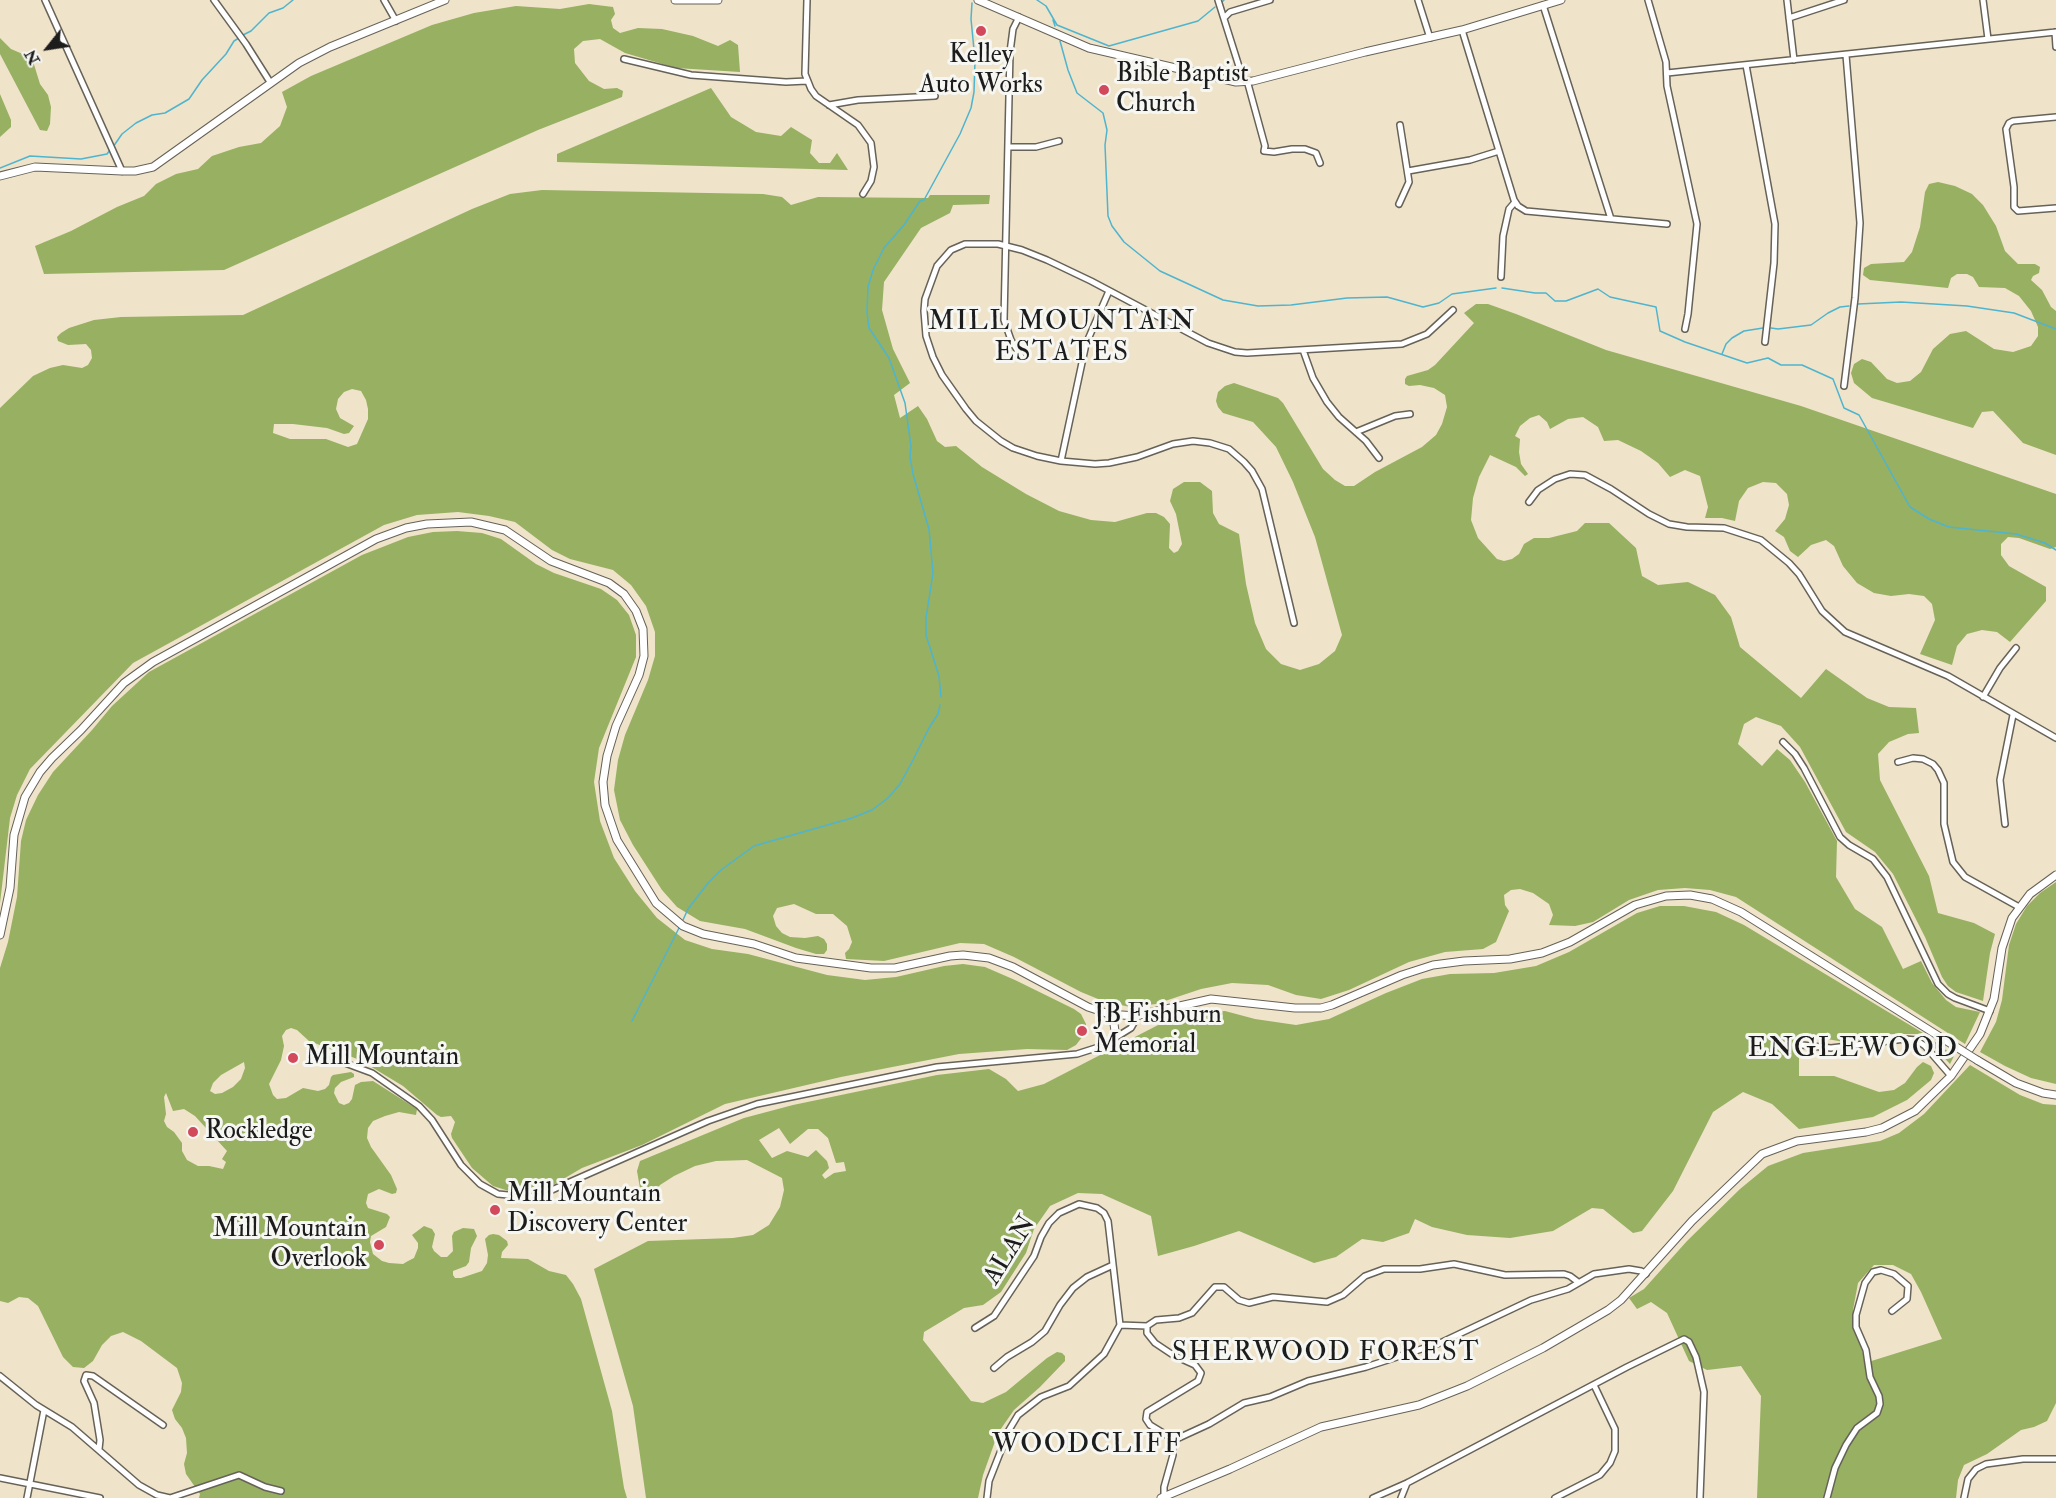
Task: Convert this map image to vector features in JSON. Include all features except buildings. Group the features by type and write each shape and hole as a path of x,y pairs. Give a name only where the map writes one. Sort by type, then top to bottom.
{"street":[{"path":"45,0 122,171"},
{"path":"214,0 270,82"},
{"path":"384,0 396,21"},
{"path":"0,176 35,167 144,170 161,163 270,82 323,51 445,0"},
{"path":"675,0 718,0"},
{"path":"807,0 804,66 807,81 816,96 858,125 871,142 874,166 871,181 863,194"},
{"path":"978,0 1101,52 1225,81 1245,82 1462,30 1561,0"},
{"path":"1218,0 1242,76 1248,84 1265,146 1264,151 1305,149 1316,153 1320,163"},
{"path":"1224,18 1230,12 1270,0"},
{"path":"1418,0 1430,38"},
{"path":"1648,0 1666,62 1669,96 1697,224 1685,329"},
{"path":"1787,0 1794,60"},
{"path":"1789,18 1844,0"},
{"path":"1983,0 1988,39"},
{"path":"1543,5 1611,219"},
{"path":"1019,17 1011,38 1004,320 1011,340 1022,358"},
{"path":"1462,30 1515,202 1526,211 1667,224"},
{"path":"1667,73 2055,32 2056,47"},
{"path":"1844,386 1855,298 1860,223 1846,55"},
{"path":"624,59 691,75 786,82 807,81"},
{"path":"1746,65 1776,234 1765,342"},
{"path":"829,105 858,100 935,96"},
{"path":"2056,117 2017,120 2007,126 2014,187 2013,204 2018,211 2056,208"},
{"path":"1399,204 1407,189 1408,171 1400,125"},
{"path":"1008,147 1036,147 1059,141"},
{"path":"1408,171 1470,160 1499,151"},
{"path":"1501,277 1503,236 1507,214 1515,202"},
{"path":"1294,623 1262,489 1252,471 1239,456 1229,449 1193,441 1173,444 1137,457 1109,463 1061,461 1013,448 976,421 942,375 926,336 924,311 927,293 937,266 945,255 958,247 972,243 1006,246 1047,260 1208,344 1247,353 1411,342 1427,334 1453,310"},
{"path":"1061,461 1086,344 1109,291"},
{"path":"1303,350 1320,390 1336,413 1379,458"},
{"path":"1356,432 1395,416 1410,414"},
{"path":"1530,502 1538,490 1555,478 1570,474 1585,475 1669,524 1724,528 1748,534 1768,545 1789,563 1799,574 1822,610 1845,632 1948,675 2056,738"},
{"path":"0,935 10,888 14,835 25,797 51,758 81,730 132,675 376,539 406,528 427,524 471,522 506,530 551,561 609,582 624,594 636,611 643,629 644,656 639,675 616,726 607,756 603,782 605,805 612,828 657,903 673,918 703,934 754,945 796,958 852,966 895,968 963,955 989,958 1013,967 1073,1000 1109,1014 1135,1016 1211,999 1295,1008 1321,1008 1433,965 1510,959 1542,953 1570,942 1641,903 1666,896 1690,895 1712,899 1741,912 2016,1083 2043,1093 2056,1095"},
{"path":"1983,697 2000,668 2016,648"},
{"path":"2005,824 2000,780 2013,715"},
{"path":"1783,742 1804,768 1840,837 1873,859 1887,877 1938,984 1955,998 1990,1011"},
{"path":"1898,762 1913,758 1923,759 1938,770 1944,783 1944,824 1953,862 1965,877 2019,907"},
{"path":"1147,1326 1147,1333 1155,1343 1173,1355 1195,1365 1201,1373 1198,1381 1147,1412 1148,1422 1172,1441 1173,1455 1163,1498 1321,1427 1419,1406 1467,1386 1543,1348 1621,1300 1692,1221 1762,1154 1797,1141 1866,1132 1892,1124 1915,1111 1951,1076 1980,1034 1990,1011 2004,937 2019,907 2038,886 2056,875"},
{"path":"1109,1014 1115,1031 1112,1041"},
{"path":"345,1063 372,1073 419,1106 432,1120 467,1172 480,1184 498,1194 528,1197 545,1193 708,1120 757,1104 937,1067 1064,1056 1093,1050 1131,1028 1135,1016"},
{"path":"1802,1045 1842,1047 1911,1039 1925,1046 1951,1076"},
{"name":"ALAN","path":"975,1328 994,1316 1035,1256 1041,1237 1059,1213 1079,1204 1097,1208 1104,1213 1108,1221 1113,1265"},
{"path":"1120,1325 1147,1326 1156,1320 1179,1318 1192,1313 1212,1290 1220,1286 1228,1289 1239,1300 1249,1303 1273,1298 1328,1302 1344,1295 1365,1276 1377,1270 1420,1269 1448,1264 1505,1275 1564,1274 1578,1282"},
{"path":"987,1498 993,1471 1009,1430 1018,1415 1041,1397 1070,1386 1104,1354 1120,1325 1113,1265 1087,1277 1072,1288 1045,1332 994,1368"},
{"path":"1172,1441 1209,1424 1244,1403 1270,1397 1315,1379 1366,1367 1429,1347 1531,1300 1568,1289 1603,1271 1635,1269 1646,1274"},
{"path":"1827,1498 1835,1468 1846,1445 1857,1428 1877,1413 1880,1404 1879,1396 1870,1377 1866,1350 1856,1327 1856,1315 1865,1283 1873,1272 1888,1271 1908,1287 1907,1299 1892,1311"},
{"path":"1373,1498 1407,1483 1682,1339 1687,1340 1701,1373 1704,1407 1700,1498"},
{"path":"99,1449 100,1440 94,1403 84,1381 86,1375 93,1376 163,1425"},
{"path":"0,1376 44,1410 72,1426 139,1485 157,1495 170,1498 238,1475 265,1487 281,1491"},
{"path":"1555,1498 1600,1475 1614,1455 1617,1445 1616,1429 1594,1385"},
{"path":"27,1498 44,1410"},
{"path":"1964,1498 1971,1474 1986,1464 2023,1459 2056,1460"},
{"path":"0,1478 100,1498"},
{"path":"1401,1498 1407,1483"}],"green space":[{"path":"589,4 613,7 615,14 611,20 613,28 620,33 638,28 662,29 693,36 718,46 730,40 738,45 740,72 676,68 625,53 600,39 583,41 574,49 575,63 589,81 604,89 617,88 623,91 622,97 538,130 224,270 44,274 35,246 144,196 156,184 176,174 198,169 212,156 261,143 280,126 287,107 282,92 311,76 432,25 474,13 516,6 560,9"},
{"path":"0,38 11,49 32,58 40,84 48,95 51,107 50,124 47,131 40,130 0,54"},
{"path":"711,88 731,117 756,132 781,136 791,127 812,140 810,153 819,163 830,163 837,153 848,170 557,162 557,154"},
{"path":"0,94 11,120 11,127 0,137"},
{"path":"1938,182 1955,186 1972,194 1983,205 1996,226 2005,251 2018,264 2035,264 2040,267 2039,273 2031,280 2042,290 2051,307 2056,311 2056,455 2023,443 1993,411 1982,412 1973,428 1872,398 1854,383 1851,373 1854,364 1862,359 1871,362 1887,379 1897,383 1910,381 1921,372 1933,349 1950,334 1966,331 1994,349 2013,352 2031,346 2038,336 2038,327 2031,311 2019,296 2005,288 1979,287 1973,277 1967,274 1957,274 1951,278 1948,288 1870,280 1863,275 1864,268 1871,264 1904,262 1912,252 1920,227 1925,192 1929,184"},
{"path":"542,190 763,194 782,197 791,205 818,197 928,198 930,195 990,195 989,204 953,205 950,213 921,228 884,282 882,310 893,349 910,383 894,395 900,418 918,406 937,441 945,447 956,446 982,467 1059,511 1091,520 1115,522 1147,513 1156,513 1170,524 1169,548 1174,553 1182,544 1176,514 1170,501 1173,489 1184,482 1200,482 1212,491 1213,513 1219,524 1239,534 1246,584 1255,623 1266,649 1281,664 1300,670 1319,664 1335,651 1342,635 1315,537 1276,447 1253,422 1223,413 1216,401 1218,392 1234,383 1278,398 1323,469 1345,486 1354,486 1422,447 1436,435 1447,407 1445,395 1434,388 1420,385 1409,386 1405,384 1405,379 1407,376 1428,370 1435,365 1474,323 1464,313 1476,304 1488,304 1606,350 1801,406 2056,494 2056,547 2050,549 2019,538 2008,537 2001,544 2001,555 2009,566 2046,587 2046,601 2010,642 1997,632 1982,630 1967,634 1957,646 1952,665 1920,654 1935,620 1932,604 1924,596 1909,594 1891,596 1874,593 1857,583 1843,566 1834,546 1826,540 1811,545 1798,557 1790,551 1784,537 1775,531 1785,519 1789,505 1787,494 1776,483 1763,482 1748,488 1739,501 1735,521 1705,518 1708,507 1700,476 1685,470 1670,477 1658,463 1641,451 1618,440 1604,441 1598,427 1583,417 1568,419 1550,429 1547,422 1539,415 1530,418 1520,426 1515,436 1520,439 1521,464 1528,474 1525,476 1516,467 1490,455 1479,477 1473,498 1471,520 1478,538 1497,559 1504,561 1512,559 1519,554 1524,544 1534,538 1549,538 1577,531 1585,523 1609,523 1636,548 1642,576 1658,585 1688,582 1715,595 1731,617 1740,647 1801,698 1826,669 1867,698 1889,707 1916,708 1919,733 1908,734 1889,742 1878,754 1880,780 1929,876 1938,913 1974,923 1995,934 1983,1001 1956,992 1948,986 1893,874 1875,852 1846,832 1800,747 1781,726 1756,717 1744,724 1738,744 1762,766 1777,749 1790,760 1805,782 1837,841 1836,877 1855,909 1882,927 1903,969 1921,961 1932,983 1946,1000 1956,1007 1980,1012 1965,1044 1736,897 1710,890 1685,888 1658,890 1629,900 1593,922 1575,926 1549,925 1553,915 1549,904 1533,893 1520,889 1511,890 1504,895 1505,905 1509,911 1496,942 1483,949 1445,952 1409,962 1349,990 1321,999 1296,995 1268,985 1232,983 1201,989 1156,1004 1130,1007 1103,1001 1081,992 984,944 960,943 884,961 846,959 845,953 852,942 847,926 833,914 816,914 794,904 777,908 773,916 776,926 790,937 818,936 824,939 827,950 824,954 796,948 745,929 700,921 677,907 662,890 620,820 614,790 618,760 625,735 648,680 655,656 655,632 646,606 631,585 613,570 570,559 552,550 515,522 458,512 417,515 384,525 133,663 30,769 17,795 10,818 0,903 0,408 33,376 63,365 82,368 88,365 92,358 91,350 86,344 68,345 58,341 57,337 69,328 94,320 121,317 243,315 472,209 510,194","holes":["352,389 361,391 366,400 368,419 357,444 348,447 326,439 290,439 273,433 274,424 327,428 344,434 349,433 354,426 340,418 336,409 338,399 344,392"]},
{"path":"433,532 482,533 501,539 536,564 554,573 601,589 617,600 629,615 636,635 636,657 599,748 594,782 600,821 614,858 635,891 657,918 685,940 712,949 748,954 827,975 865,980 896,977 944,966 963,964 985,967 1074,1009 1081,1014 1086,1024 1086,1032 1076,1045 1067,1050 1027,1049 959,1054 841,1077 725,1104 642,1145 582,1168 553,1185 526,1192 509,1191 493,1186 472,1168 452,1138 455,1122 451,1116 437,1115 403,1086 360,1060 309,1041 297,1030 291,1028 286,1030 282,1036 284,1046 281,1060 269,1084 277,1099 286,1098 303,1088 318,1091 325,1089 333,1075 351,1072 354,1077 341,1082 335,1088 334,1093 339,1103 344,1105 349,1103 355,1085 373,1081 417,1109 416,1115 399,1112 373,1121 368,1128 367,1138 371,1147 391,1175 397,1189 396,1193 392,1194 379,1189 368,1194 366,1203 368,1208 390,1217 386,1227 371,1236 373,1254 389,1263 403,1264 414,1258 418,1243 412,1235 424,1226 432,1229 435,1234 432,1247 434,1251 441,1257 447,1257 453,1251 454,1232 463,1228 474,1229 477,1236 471,1248 469,1262 466,1266 453,1271 455,1278 482,1271 487,1263 488,1255 485,1239 493,1234 507,1241 508,1245 502,1252 501,1258 528,1259 549,1271 566,1275 573,1284 581,1299 612,1411 627,1498 199,1498 200,1494 186,1474 184,1464 187,1453 186,1438 172,1410 181,1392 182,1383 177,1368 141,1341 123,1332 111,1336 102,1345 93,1361 84,1368 73,1367 63,1357 38,1306 28,1298 19,1297 8,1303 0,1301 0,968 17,897 21,841 26,820 53,772 112,706 149,672 362,555 408,537","holes":["244,1062 245,1068 241,1079 233,1087 222,1093 215,1094 210,1091 213,1083 221,1075","166,1093 173,1111 184,1109 195,1116 227,1151 222,1159 226,1162 223,1169 198,1166 187,1160 182,1151 182,1143 164,1121"]},
{"path":"2056,882 2056,1084 2031,1078 1980,1052 1996,1022 2002,1000 2009,945 2016,924 2027,906"},
{"path":"1660,906 1684,906 1716,912 1744,925 1923,1033 1954,1056 1950,1064 1922,1034 1892,1034 1844,1042 1799,1034 1799,1076 1834,1076 1879,1092 1894,1090 1905,1083 1923,1062 1931,1066 1934,1073 1931,1080 1907,1100 1873,1117 1799,1129 1772,1104 1743,1092 1713,1112 1673,1191 1642,1231 1633,1233 1603,1209 1592,1208 1553,1231 1510,1238 1467,1235 1432,1227 1415,1219 1409,1233 1383,1242 1362,1239 1336,1257 1314,1263 1239,1231 1158,1256 1151,1216 1102,1194 1078,1193 1050,1206 1034,1229 1026,1253 1001,1292 983,1305 964,1308 924,1332 923,1340 971,1401 983,1403 1006,1392 1057,1352 1065,1356 1065,1361 1014,1410 998,1433 983,1475 978,1498 646,1498 633,1406 594,1269 648,1241 733,1238 753,1235 769,1225 780,1207 784,1190 782,1178 747,1160 716,1161 695,1166 660,1185 654,1193 640,1188 637,1171 640,1161 744,1118 793,1105 937,1075 989,1069 1006,1079 1018,1091 1044,1084 1162,1023 1197,1013 1225,1011 1255,1019 1296,1025 1329,1019 1422,979 1450,974 1494,973 1536,966 1569,952 1637,913","holes":["779,1128 790,1144 808,1129 818,1129 828,1138 836,1163 844,1162 846,1171 834,1173 825,1179 822,1175 829,1168 827,1161 816,1150 808,1157 787,1151 772,1158 759,1140"]},
{"path":"1970,1065 2020,1095 2043,1104 2056,1105 2056,1403 2047,1421 2021,1430 1987,1454 1964,1465 1958,1480 1956,1498 1757,1498 1761,1396 1741,1366 1707,1370 1689,1361 1667,1313 1651,1302 1637,1309 1629,1298 1644,1289 1687,1241 1740,1189 1768,1166 1803,1153 1880,1141 1899,1133 1924,1114","holes":["1874,1265 1893,1265 1911,1274 1942,1339 1865,1363 1853,1310 1858,1283"]}],"waterway":[{"path":"243,35 251,31 269,13 283,8 293,0"},
{"path":"1037,0 1046,6 1057,25 1109,46 1198,21 1215,7"},
{"path":"941,697 939,676 926,635 926,618 933,573 929,529 913,474 905,403 889,358 869,328 868,287 873,270 884,248 904,225 920,201 924,200 960,134 971,108 975,60 971,19 972,3"},
{"path":"1053,20 1055,26"},
{"path":"113,147 122,134 136,123 152,115 165,113 189,99 202,80 239,38"},
{"path":"1060,41 1077,93 1103,113 1107,130 1105,145 1108,216 1112,226 1124,242 1160,271 1223,300 1258,306 1387,297 1423,307 1439,303 1452,294 1496,288"},
{"path":"0,168 30,156 81,159 107,154 110,150"},
{"path":"1502,288 1546,293 1555,301 1566,301 1598,289 1610,297 1656,307 1660,331 1685,342 1747,363 1768,358 1781,365 1802,365 1833,379 1844,408 1859,415 1910,507 1929,519 1949,527 2016,534 2045,543 2056,550"},
{"path":"1858,304 1901,302 1967,306 2014,313 2056,329"},
{"path":"1771,328 1811,325 1828,313 1840,307 1849,306"},
{"path":"1722,354 1726,344 1732,338 1744,331 1763,328"},
{"path":"683,920 688,909 708,883 721,870 754,846 852,818 872,810 888,798 900,784 938,714 940,705"},
{"path":"632,1021 679,928"}],"place":[{"name":"Kelley Auto Works","path":"981,31"},
{"name":"Bible Baptist Church","path":"1104,90"},
{"name":"JB Fishburn Memorial","path":"1082,1031"},
{"name":"Mill Mountain","path":"293,1058"},
{"name":"Rockledge","path":"193,1132"},
{"name":"Mill Mountain Discovery Center","path":"495,1210"},
{"name":"Mill Mountain Overlook","path":"379,1245"}],"district":[{"name":"MILL MOUNTAIN ESTATES","path":"1062,338"},
{"name":"ENGLEWOOD","path":"1853,1050"},
{"name":"SHERWOOD FOREST","path":"1326,1354"},
{"name":"WOODCLIFF","path":"1087,1446"}]}
